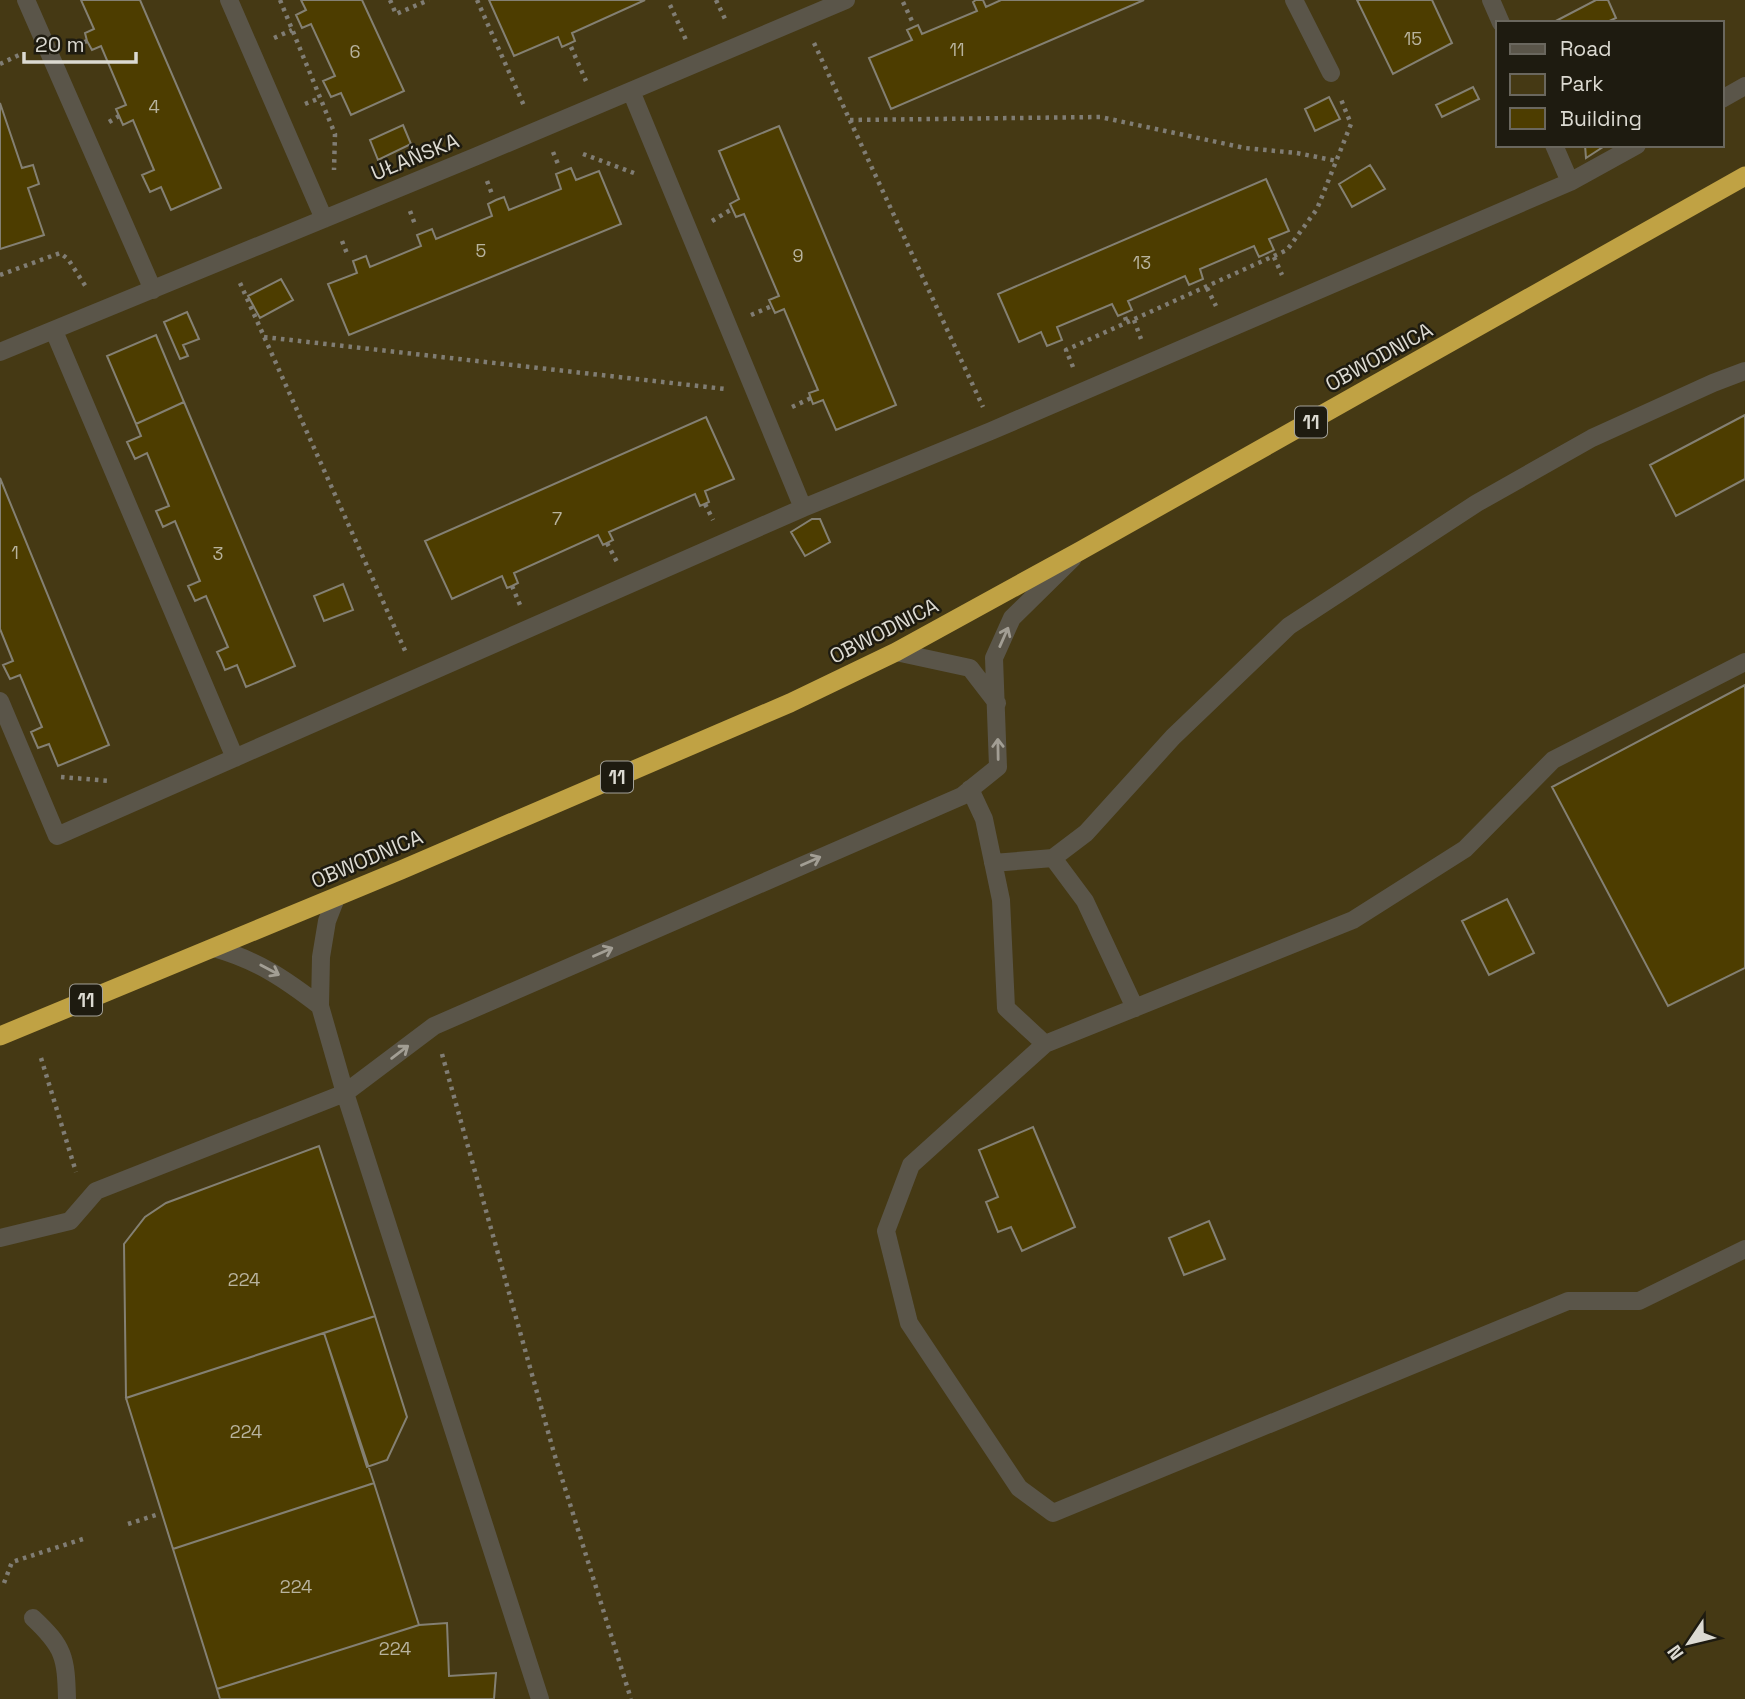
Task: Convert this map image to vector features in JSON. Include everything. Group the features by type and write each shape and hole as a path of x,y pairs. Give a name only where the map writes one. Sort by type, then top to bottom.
{"highway":[{"name":"OBWODNICA","path":"0,1036 336,898 790,703 896,652 1745,177"}],"street":[{"path":"26,0 153,290"},
{"path":"229,0 324,219"},
{"path":"1294,0 1331,73"},
{"path":"1491,0 1500,21"},
{"name":"UŁAŃSKA","path":"0,352 631,91 836,2"},
{"path":"1724,98 1745,86"},
{"path":"631,91 803,508"},
{"path":"1555,147 1570,182"},
{"path":"0,701 57,836 803,508 1570,182 1633,147"},
{"path":"54,331 235,758"},
{"path":"993,863 1053,858 1086,833 1173,737 1289,626 1500,490 1592,438 1713,383 1745,372"},
{"path":"0,1238 71,1221 96,1191 345,1093 434,1026 962,796 998,767 994,658 1012,618 1080,551"},
{"path":"896,652 970,668 997,703"},
{"path":"1745,662 1553,760 1465,849 1353,920 1045,1044 911,1165 887,1231 909,1323 1019,1488 1053,1513 1568,1300 1639,1301 1745,1249"},
{"path":"970,789 984,819 1001,900 1006,1008 1045,1044"},
{"path":"1053,858 1085,901 1135,1008"},
{"path":"336,898 327,921 321,957 320,1006 345,1093 540,1699"},
{"path":"214,948 242,956 284,978 320,1006"},
{"path":"33,1618 51,1635 66,1662 67,1699"}],"path":[{"path":"280,0 335,134 334,178"},
{"path":"390,0 396,14 429,0"},
{"path":"477,0 525,108"},
{"path":"716,0 727,24"},
{"path":"903,2 912,21"},
{"path":"670,5 686,41"},
{"path":"274,38 292,30"},
{"path":"812,40 994,429"},
{"path":"571,47 587,82"},
{"path":"1066,351 1287,250 1317,209 1351,124 1331,73"},
{"path":"302,106 320,97"},
{"path":"850,120 1100,117 1245,148 1297,153 1337,161"},
{"path":"583,154 670,186"},
{"path":"712,222 732,209"},
{"path":"0,275 60,253 68,258 86,288"},
{"path":"238,280 417,678"},
{"path":"750,315 772,306"},
{"path":"1125,317 1127,323"},
{"path":"264,337 754,392"},
{"path":"788,408 811,398"},
{"path":"59,776 113,781"},
{"path":"434,1026 554,1453 631,1699"},
{"path":"41,1058 76,1172"},
{"path":"128,1524 159,1514"},
{"path":"4,1583 12,1562 86,1538"}],"green space":[{"path":"0,0 1745,0 1745,1699 0,1699"}],"building":[{"path":"81,0 140,0 221,188 171,210 161,187 150,192 142,175 154,170 133,120 123,125 116,109 126,105 101,46 92,50 87,41 85,33 94,29"},
{"path":"301,0 362,0 404,91 351,115 341,93 331,97 323,81 335,76 311,24 302,28 296,15 306,10"},
{"path":"489,0 645,0 572,33 575,41 562,47 558,37 514,56"},
{"path":"983,0 986,7 1001,0 1144,0 891,109 869,58 912,40 907,30 918,25 922,34 977,11 973,2"},
{"path":"1357,0 1432,0 1452,43 1393,74"},
{"path":"1596,0 1608,0 1616,18 1609,21 1556,21"},
{"path":"1473,87 1479,99 1442,117 1436,105"},
{"path":"1329,97 1340,119 1315,131 1305,109"},
{"path":"0,103 22,168 33,165 39,184 28,188 44,235 0,249"},
{"path":"403,125 411,144 378,160 370,140"},
{"path":"779,126 896,405 836,430 823,400 813,404 809,393 818,390 784,309 775,313 769,300 779,296 744,214 736,217 730,204 739,199 719,151"},
{"path":"1585,147 1603,147 1586,158"},
{"path":"1370,165 1385,189 1352,207 1339,184"},
{"path":"571,168 576,180 599,171 621,224 349,335 328,284 357,273 353,261 366,256 370,267 421,246 417,235 432,229 436,239 492,216 488,204 496,200 504,197 509,210 561,189 556,174"},
{"path":"1266,179 1289,231 1269,239 1274,250 1259,257 1254,246 1200,269 1203,279 1189,285 1185,276 1128,301 1132,310 1118,316 1112,304 1057,327 1062,340 1047,346 1041,332 1019,342 998,294"},
{"path":"281,279 293,300 260,318 248,296"},
{"path":"187,312 199,339 183,345 188,356 180,359 164,322"},
{"path":"156,335 184,402 136,424 107,356"},
{"path":"184,402 295,666 246,687 237,665 225,670 217,652 228,647 206,596 195,601 188,586 200,581 175,521 163,527 156,511 169,506 147,453 135,459 127,442 141,436 136,424"},
{"path":"1745,415 1745,479 1676,516 1650,465"},
{"path":"706,417 734,479 705,491 709,502 700,506 695,494 609,532 613,540 603,545 598,535 514,573 518,583 512,586 507,588 502,576 452,599 425,541"},
{"path":"0,478 109,745 58,766 49,744 38,748 31,732 42,727 20,675 10,679 3,665 13,661 0,629"},
{"path":"812,519 820,519 830,542 805,556 791,532"},
{"path":"343,584 353,610 324,621 314,596"},
{"path":"1745,685 1745,968 1668,1006 1552,787"},
{"path":"1507,899 1534,953 1489,975 1462,921"},
{"path":"1033,1127 1075,1227 1022,1251 1011,1227 998,1232 986,1202 998,1197 979,1150"},
{"path":"319,1146 375,1316 126,1398 124,1244 145,1217 166,1203"},
{"path":"1209,1221 1225,1259 1184,1275 1169,1238"},
{"path":"375,1316 407,1417 387,1460 367,1467 324,1333"},
{"path":"324,1333 374,1483 173,1549 126,1398"},
{"path":"374,1483 419,1625 217,1689 173,1549"},
{"path":"447,1623 449,1676 496,1673 494,1699 220,1699 217,1689 419,1625"}]}
